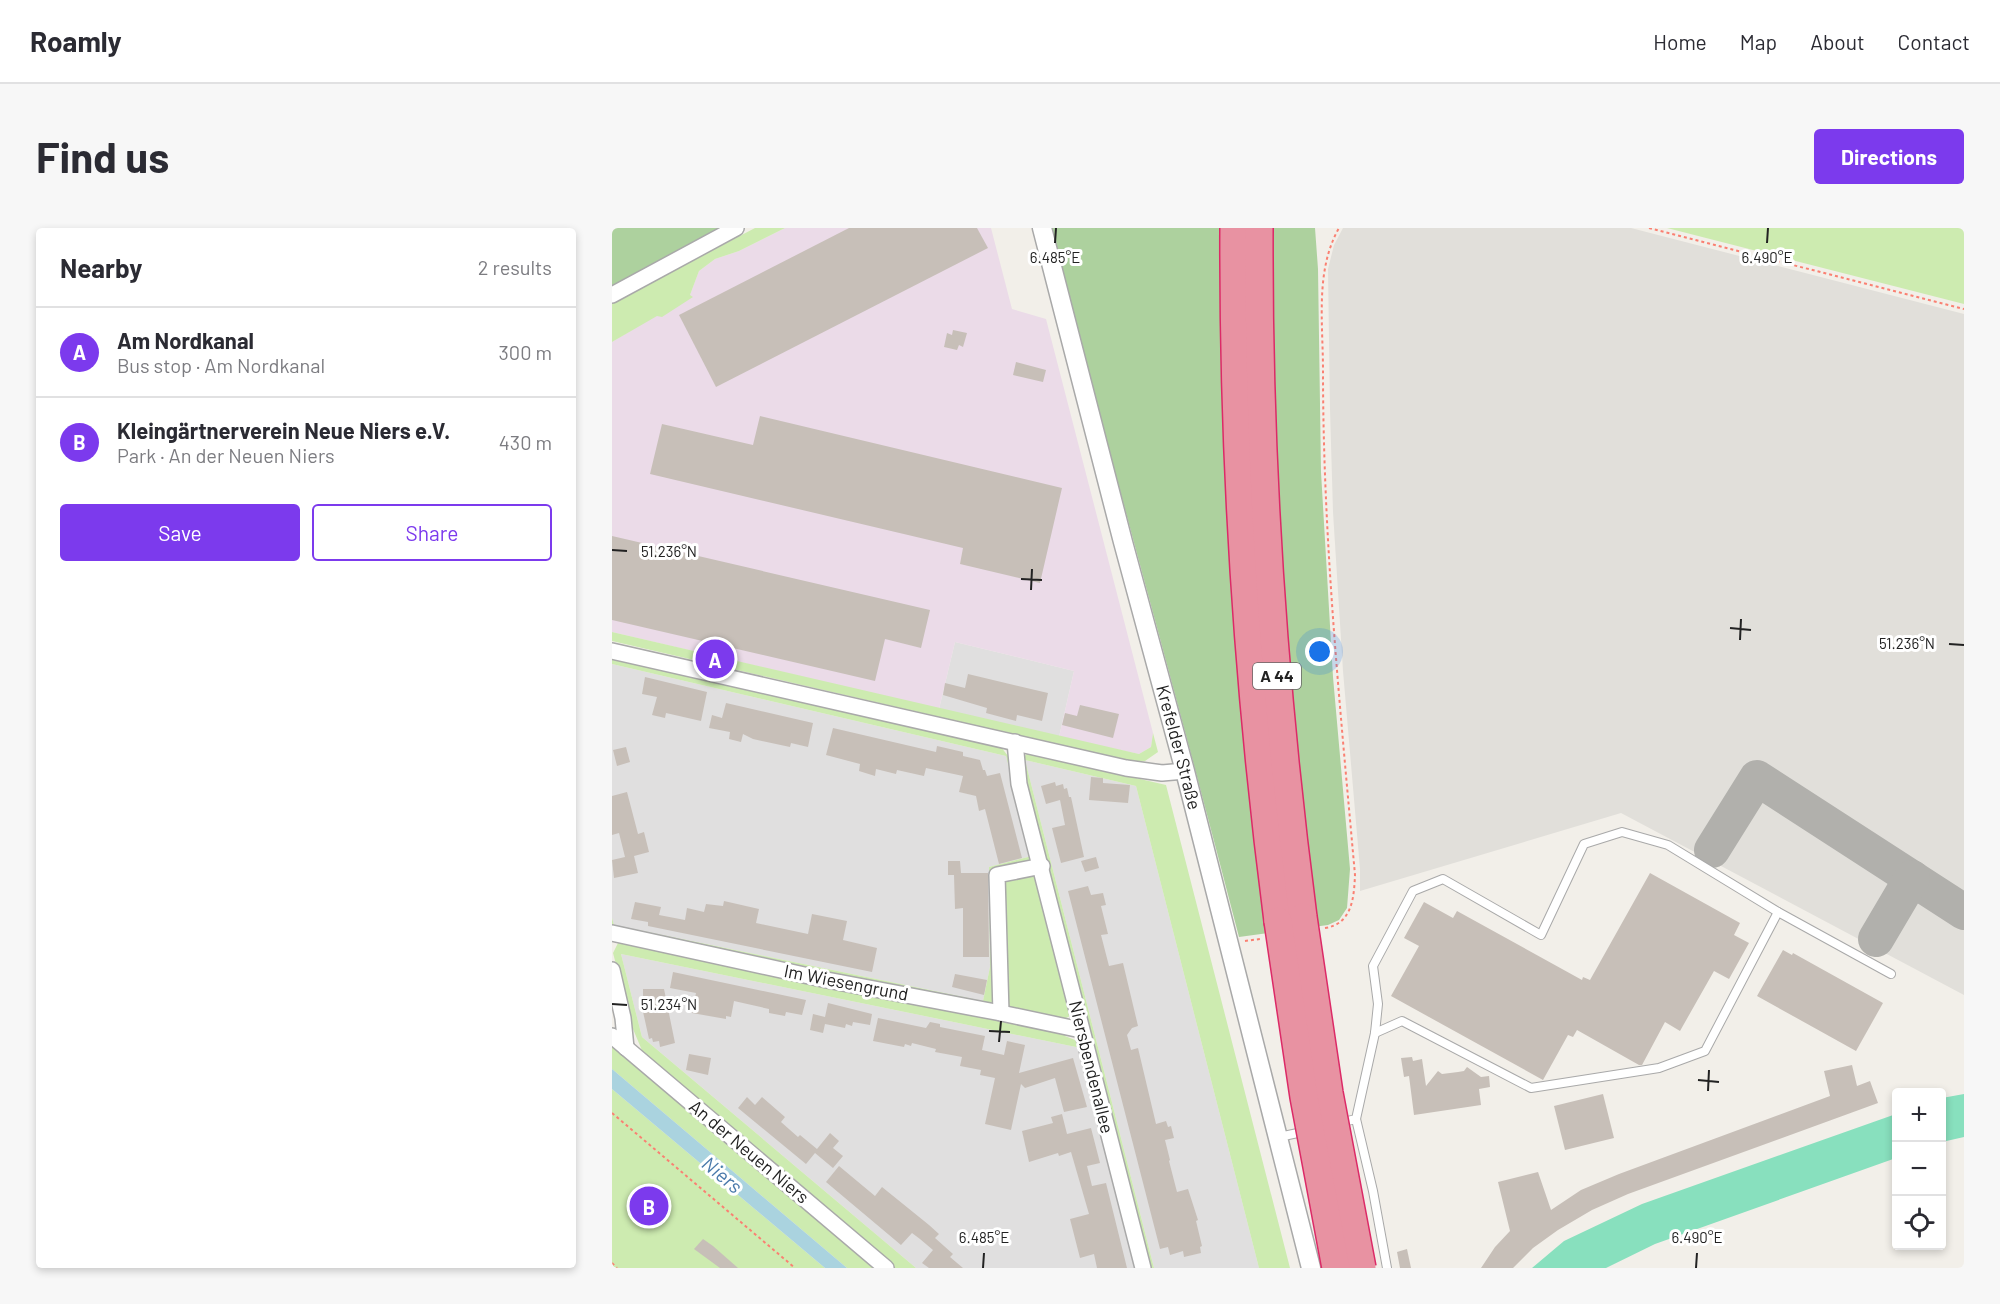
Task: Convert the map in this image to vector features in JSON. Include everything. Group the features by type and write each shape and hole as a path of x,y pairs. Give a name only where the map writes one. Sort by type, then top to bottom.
{"highway":[{"path":"1218,228 1220,267 1235,362"},
{"name":"A 44","path":"1234,228 1240,520 1260,774 1291,926 1329,1093 1362,1268"},
{"name":"A 44","path":"1259,228 1262,425 1270,598 1286,780 1291,926 1304,1098 1336,1268"}],"street":[{"path":"612,295 736,228"},
{"name":"Krefelder Straße","path":"1042,228 1125,553 1185,771 1311,1268"},
{"path":"612,651 1140,770 1162,773 1185,771"},
{"name":"Niersbendenallee","path":"1015,742 1019,784 1042,866 1081,1030 1143,1268"},
{"path":"1001,1012 998,875 1042,866"},
{"name":"Im Wiesengrund","path":"612,933 827,980 1001,1012 1081,1030"},
{"path":"612,970 623,1018 626,1048"},
{"name":"An der Neuen Niers","path":"612,1036 886,1268"}],"lane":[{"path":"1387,1268 1373,1191 1356,1119 1375,1033 1378,1004 1373,966 1413,891 1443,879 1540,935 1584,844 1622,832 1668,845 1778,912 1891,974"},
{"path":"1375,1033 1402,1021 1531,1088 1659,1068 1705,1051 1778,912"},
{"path":"1279,1137 1356,1119"},
{"path":"1339,1199 1373,1191"},
{"path":"1346,1233 1354,1268"}],"path":[{"path":"1229,943 1291,926 1338,924 1353,903 1355,875 1338,678 1326,498 1323,406 1323,269 1330,244 1339,228"},
{"path":"1649,228 1964,309"},
{"path":"612,1113 795,1268"},
{"path":"612,1263 617,1268"}],"shaded area":[{"path":"785,228 991,228 1012,309 1046,319 1153,733 1151,747 1139,754 1059,737 1074,671 955,642 939,709 612,632 612,342 690,295 699,271 715,259 739,251"},
{"path":"1343,228 1631,228 1964,314 1964,995 1621,813 1360,891 1333,512 1330,409 1328,269 1334,245"},
{"path":"955,642 1074,671 1059,737 939,709"},
{"path":"612,664 1006,756 1032,856 989,867 990,967 983,1001 614,925 612,918"},
{"path":"1025,760 1136,786 1259,1268 1154,1268"},
{"path":"621,954 1081,1048 1138,1268 916,1268 642,1037"}],"green space":[{"path":"612,228 719,228 612,288"},
{"path":"755,228 785,228 739,251 715,259 699,271 690,295 693,297 662,317 657,316 612,342 612,303"},
{"path":"1049,228 1315,228 1318,269 1321,472 1333,677 1350,869 1347,908 1339,920 1328,925 1239,937"},
{"path":"1667,228 1964,228 1964,304"},
{"path":"612,632 1139,754 1151,747 1153,733 1158,752 1145,761 1133,762 612,641"},
{"path":"612,656 1001,747 1008,756 1034,861 995,870 995,1003 992,1007 612,927 612,918 614,925 983,1001 990,967 989,867 1032,856 1006,756 612,664"},
{"path":"1028,753 1166,785 1290,1268 1259,1268 1136,786 1025,760 1154,1268 1150,1268 1021,764 1021,759"},
{"path":"1038,873 1073,1015 1061,1020 1014,1011 1008,1006 1005,996 1004,882 1006,878"},
{"path":"625,942 1066,1031 1065,1036 1080,1042 1081,1048 621,954 642,1037 916,1268 894,1268 646,1060 633,1029 613,953 618,943"},
{"path":"612,1042 879,1268 847,1268 612,1069"},
{"path":"612,1089 825,1268 612,1268"},
{"path":"1964,1094 1964,1137 1946,1141 1946,1097"},
{"path":"1892,1115 1892,1159 1655,1244 1606,1268 1532,1268 1564,1241 1642,1204"}],"water":[{"name":"Niers","path":"612,1069 847,1268 825,1268 612,1089"}],"building":[{"path":"849,228 977,228 988,248 716,387 679,315"},
{"path":"953,330 967,333 963,347 959,345 957,350 944,347 947,333 952,335"},
{"path":"1016,362 1046,370 1043,382 1013,375"},
{"path":"760,416 1062,488 1040,583 960,564 963,548 650,474 662,424 753,445"},
{"path":"612,536 930,610 921,648 885,639 875,681 612,620"},
{"path":"968,674 1048,693 1042,721 1017,715 1016,721 986,713 987,708 943,695 945,683 965,688"},
{"path":"645,677 707,692 701,721 666,713 665,718 652,715 657,697 642,694"},
{"path":"726,703 813,723 808,747 791,743 790,747 753,739 743,734 741,742 729,739 730,732 709,728 712,715 722,718"},
{"path":"1080,705 1119,714 1113,738 1062,725 1065,713 1077,716"},
{"path":"833,728 936,752 937,746 963,752 963,756 980,760 987,776 1000,773 1022,858 999,864 985,809 979,811 976,796 959,792 963,776 926,768 924,776 897,770 896,774 876,769 875,776 859,771 860,764 826,755"},
{"path":"626,747 630,762 617,766 613,750"},
{"path":"1091,777 1103,778 1103,783 1130,785 1128,803 1089,800"},
{"path":"1055,782 1056,786 1063,784 1071,797 1084,857 1061,863 1052,828 1065,825 1060,800 1046,804 1041,786"},
{"path":"627,792 638,834 644,832 649,852 634,856 638,873 614,878 612,860 625,857 619,833 612,835 612,796"},
{"path":"1096,857 1099,868 1085,872 1081,861"},
{"path":"948,861 960,861 961,873 988,873 989,957 963,957 963,908 955,909 954,875 948,875"},
{"path":"1650,873 1740,923 1734,935 1749,943 1729,979 1714,971 1680,1031 1665,1022 1642,1065 1577,1030 1573,1037 1568,1035 1543,1080 1391,996 1419,946 1404,938 1424,902 1453,918 1457,911 1582,980 1583,977 1590,980"},
{"path":"1088,886 1091,895 1103,893 1106,905 1101,906 1108,934 1101,935 1109,966 1123,963 1138,1026 1132,1028 1127,1035 1131,1050 1138,1048 1156,1124 1166,1121 1168,1127 1171,1126 1174,1138 1165,1140 1169,1161 1177,1192 1188,1189 1198,1220 1196,1221 1202,1246 1200,1247 1201,1253 1184,1257 1183,1251 1170,1255 1168,1247 1160,1249 1068,891"},
{"path":"724,901 759,909 756,923 808,934 812,914 847,921 843,940 877,948 872,972 648,926 648,922 631,919 635,902 661,907 659,915 685,920 687,908 704,912 706,904 723,906"},
{"path":"1783,950 1792,955 1793,953 1883,1003 1856,1051 1757,996"},
{"path":"673,972 806,1000 802,1015 786,1012 785,1016 769,1013 769,1009 734,1001 731,1017 726,1016 726,1019 692,1013 696,993 670,988"},
{"path":"955,974 987,980 984,995 952,987"},
{"path":"643,989 664,989 675,1043 660,1047 659,1041 653,1042 652,1038 649,1039 640,998 643,998"},
{"path":"828,1003 872,1014 870,1025 853,1022 852,1026 846,1024 845,1028 825,1024 823,1033 810,1030 813,1014 825,1017"},
{"path":"878,1018 926,1028 930,1022 940,1024 940,1027 985,1036 982,1050 1004,1055 1007,1041 1025,1045 1019,1073 1073,1058 1087,1107 1064,1112 1055,1078 1025,1088 1021,1084 1011,1130 985,1124 995,1078 980,1075 981,1070 960,1066 962,1057 935,1052 936,1049 912,1043 911,1046 905,1044 904,1047 873,1041"},
{"path":"689,1054 711,1058 708,1075 686,1070"},
{"path":"1412,1057 1413,1061 1422,1059 1426,1086 1438,1071 1442,1074 1458,1072 1464,1071 1467,1067 1481,1077 1489,1076 1490,1087 1479,1089 1481,1105 1414,1115 1409,1076 1404,1077 1401,1058"},
{"path":"1852,1065 1857,1086 1870,1081 1878,1103 1628,1194 1592,1210 1533,1248 1513,1268 1481,1268 1495,1247 1510,1231 1498,1182 1538,1172 1551,1210 1581,1190 1619,1174 1830,1096 1824,1071"},
{"path":"1603,1094 1614,1138 1565,1150 1554,1106"},
{"path":"747,1097 755,1105 762,1097 785,1117 781,1122 798,1137 800,1135 817,1149 830,1133 839,1141 833,1148 843,1156 833,1168 815,1153 806,1164 738,1108"},
{"path":"1062,1114 1067,1134 1091,1128 1100,1163 1087,1166 1092,1186 1106,1183 1127,1268 1097,1268 1094,1254 1080,1258 1070,1219 1089,1214 1071,1152 1059,1156 1058,1153 1029,1162 1022,1131 1053,1123 1051,1117"},
{"path":"839,1166 875,1196 882,1187 929,1225 939,1234 935,1238 953,1254 950,1257 963,1268 929,1268 922,1263 933,1250 920,1239 912,1233 901,1245 826,1182"},
{"path":"703,1239 738,1268 720,1268 694,1249"},
{"path":"1407,1249 1411,1268 1400,1268 1397,1252"}],"taxiway":[{"path":"1712,850 1757,778 1964,912"},
{"path":"1876,939 1912,878"}],"place":[{"name":"Am Nordkanal","path":"715,659"},
{"name":"Kleingärtnerverein Neue Niers e.V.","path":"649,1206"}]}
